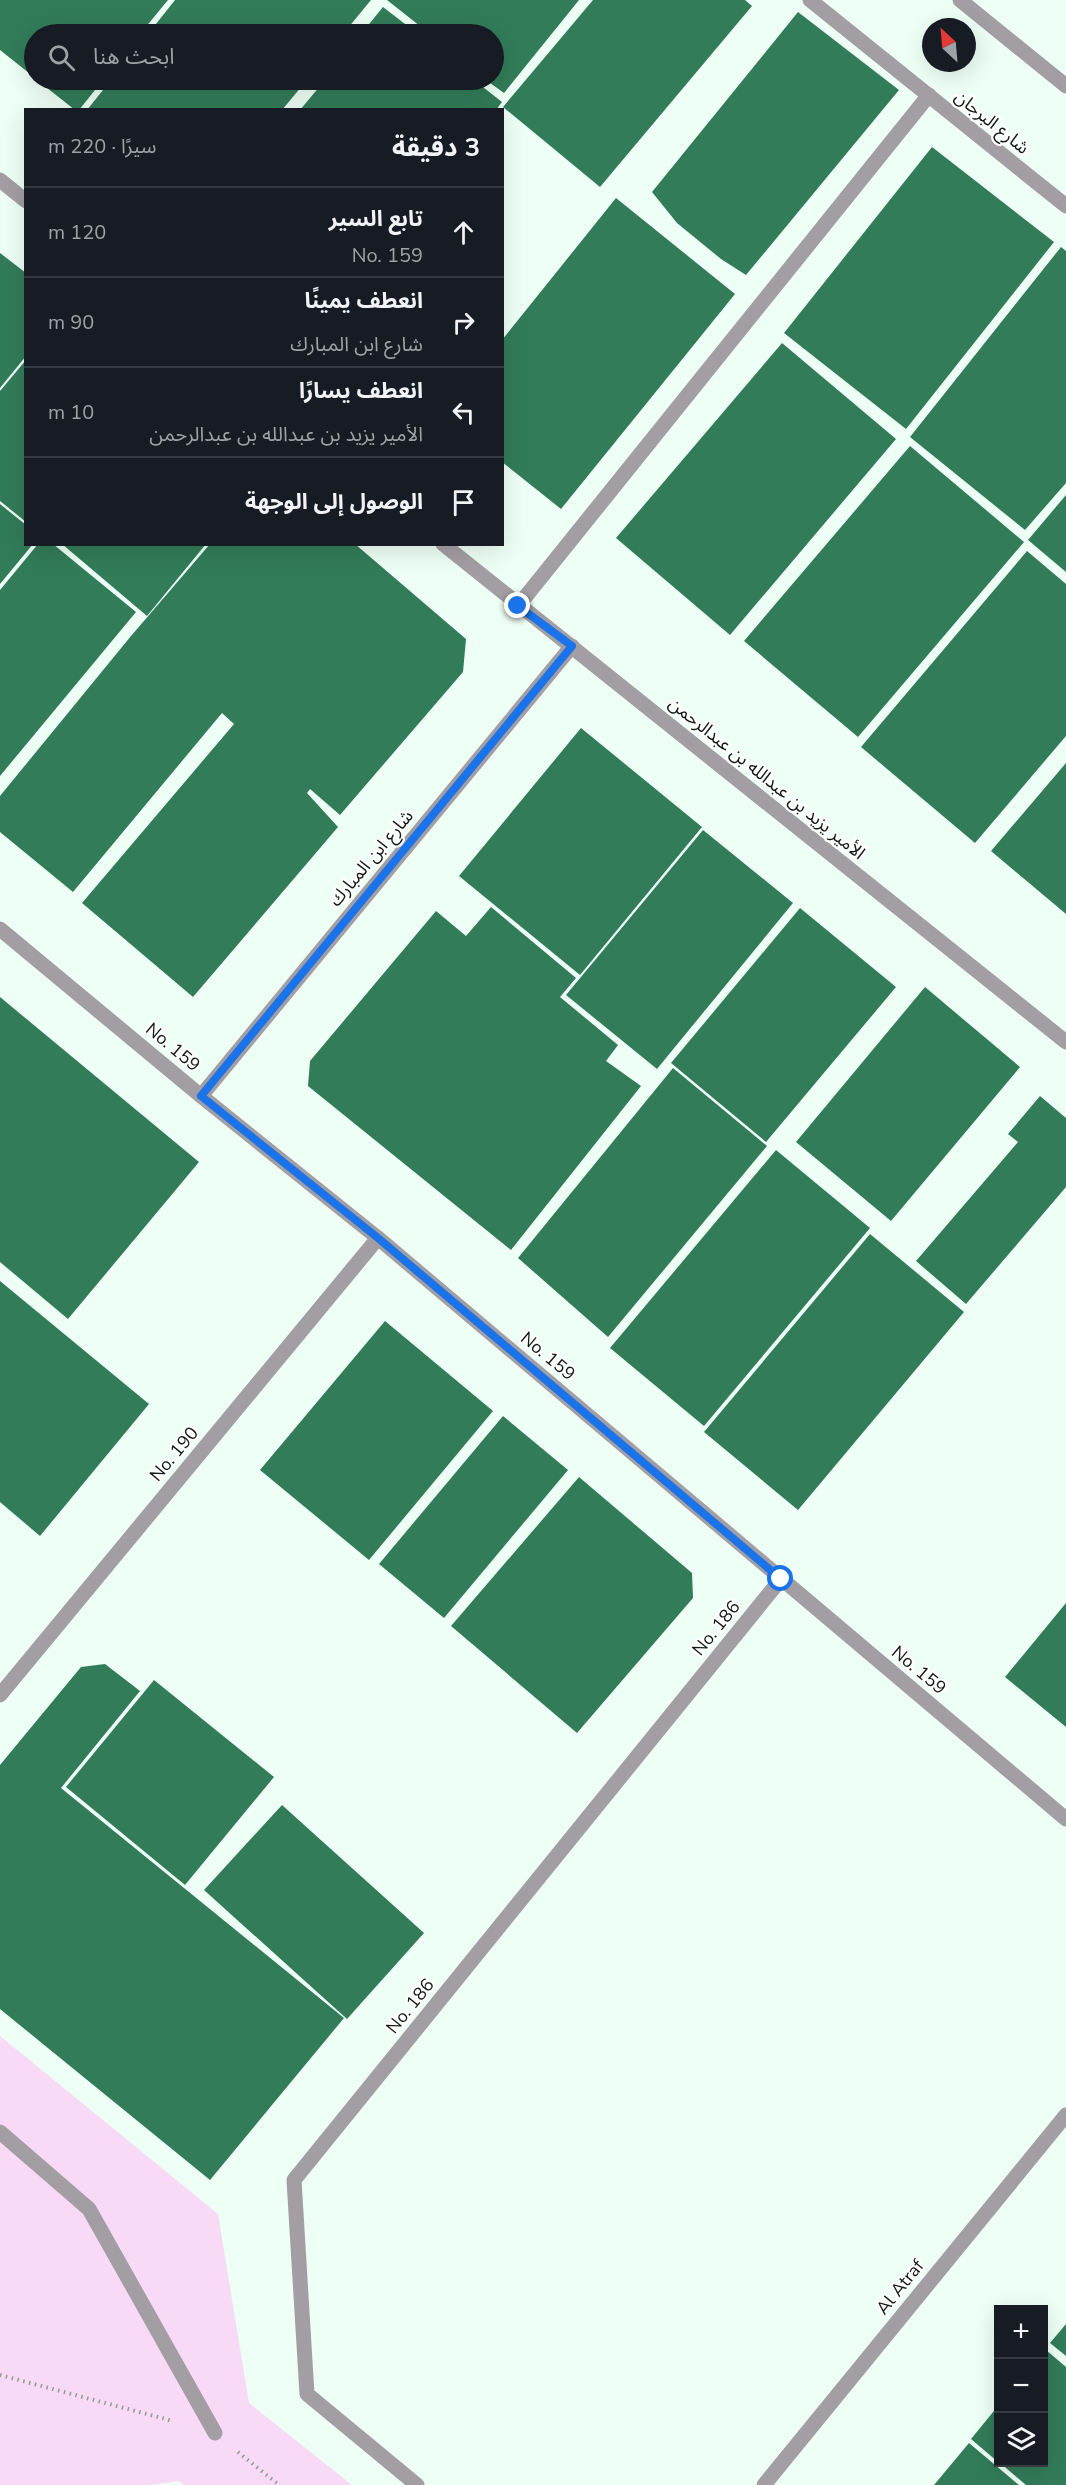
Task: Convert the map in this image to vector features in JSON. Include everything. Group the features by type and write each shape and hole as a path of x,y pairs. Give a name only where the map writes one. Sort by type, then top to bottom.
{"street":[{"name":"شارع البرجان","path":"810,0 1066,206"},
{"path":"960,0 1066,86"},
{"path":"518,606 928,95"},
{"path":"0,180 24,199"},
{"name":"الأمير يزيد بن عبدالله بن عبدالرحمن","path":"445,546 1066,1042"},
{"name":"شارع ابن المبارك","path":"201,1096 572,646"},
{"name":"No. 159","path":"0,929 201,1096 378,1238 1066,1819"},
{"name":"No. 190","path":"0,1695 378,1238"},
{"name":"No. 186","path":"417,2485 308,2394 294,2180 781,1579"},
{"name":"Al Atraf","path":"764,2485 1066,2115"},
{"path":"0,2132 89,2209 215,2433"}],"path":[{"path":"0,2375 215,2433 279,2485"}],"shaded area":[{"path":"0,2036 218,2214 249,2403 352,2485 184,2485 179,2481 150,2485 0,2485"}],"building":[{"path":"0,0 168,0 148,24 24,24 24,69 0,50"},
{"path":"175,0 371,0 351,24 156,24"},
{"path":"387,0 579,0 504,93 500,90 504,90 504,24 417,24"},
{"path":"593,0 745,0 752,6 600,187 503,107"},
{"path":"383,7 405,24 369,24"},
{"path":"798,12 899,90 746,275 721,259 677,223 652,192"},
{"path":"50,90 95,90 81,108 72,108"},
{"path":"103,90 299,90 284,108 89,108"},
{"path":"317,90 487,90 502,102 498,108 302,108"},
{"path":"932,147 1054,242 906,429 784,333"},
{"path":"616,198 735,294 561,509 504,464 504,338"},
{"path":"1061,247 1066,251 1066,483 1025,530 910,437"},
{"path":"0,253 24,271 24,358 0,388"},
{"path":"782,343 896,439 730,635 616,538"},
{"path":"24,362 24,520 0,501 0,391"},
{"path":"910,446 1024,542 858,737 744,641"},
{"path":"1066,495 1066,572 1028,540"},
{"path":"0,504 24,523 24,546 31,546 0,584"},
{"path":"36,546 55,546 136,612 0,776 0,590"},
{"path":"64,546 204,546 147,616"},
{"path":"208,546 357,546 466,639 463,672 340,815 310,789 307,793 338,827 193,997 82,903 234,724 222,713 73,892 0,832 0,796"},
{"path":"1027,551 1066,584 1066,736 975,843 861,747"},
{"path":"581,728 702,827 580,975 459,876"},
{"path":"1066,763 1066,914 991,851"},
{"path":"703,830 793,903 657,1069 566,995"},
{"path":"491,907 576,978 560,997 618,1045 606,1061 641,1086 511,1250 308,1086 310,1061 436,911 466,936"},
{"path":"800,908 896,987 766,1142 671,1063"},
{"path":"925,987 1020,1067 891,1221 796,1142"},
{"path":"0,997 199,1162 68,1319 0,1262"},
{"path":"673,1068 767,1146 608,1337 518,1258"},
{"path":"1040,1096 1066,1118 1066,1187 966,1304 916,1261 1018,1142 1008,1134"},
{"path":"776,1150 870,1228 704,1426 610,1348"},
{"path":"870,1234 964,1312 798,1510 704,1432"},
{"path":"0,1281 149,1404 40,1536 0,1502"},
{"path":"385,1321 493,1411 369,1560 260,1470"},
{"path":"503,1416 568,1470 444,1618 379,1564"},
{"path":"579,1477 692,1573 693,1598 577,1733 451,1626"},
{"path":"1066,1603 1066,1727 1005,1677"},
{"path":"105,1664 140,1691 61,1788 344,2018 210,2180 0,2009 0,1765 81,1667"},
{"path":"154,1680 274,1777 185,1885 66,1787"},
{"path":"282,1805 424,1933 347,2019 204,1890"},
{"path":"1066,2324 1066,2356 1050,2343"},
{"path":"1048,2352 1066,2367 1066,2485 1026,2485 1005,2467 1048,2467"},
{"path":"994,2411 994,2459 971,2439"},
{"path":"969,2443 994,2464 994,2467 998,2467 1019,2485 934,2485"}],"route":[{"path":"518,606 572,646 201,1096 378,1238 781,1579"}]}
